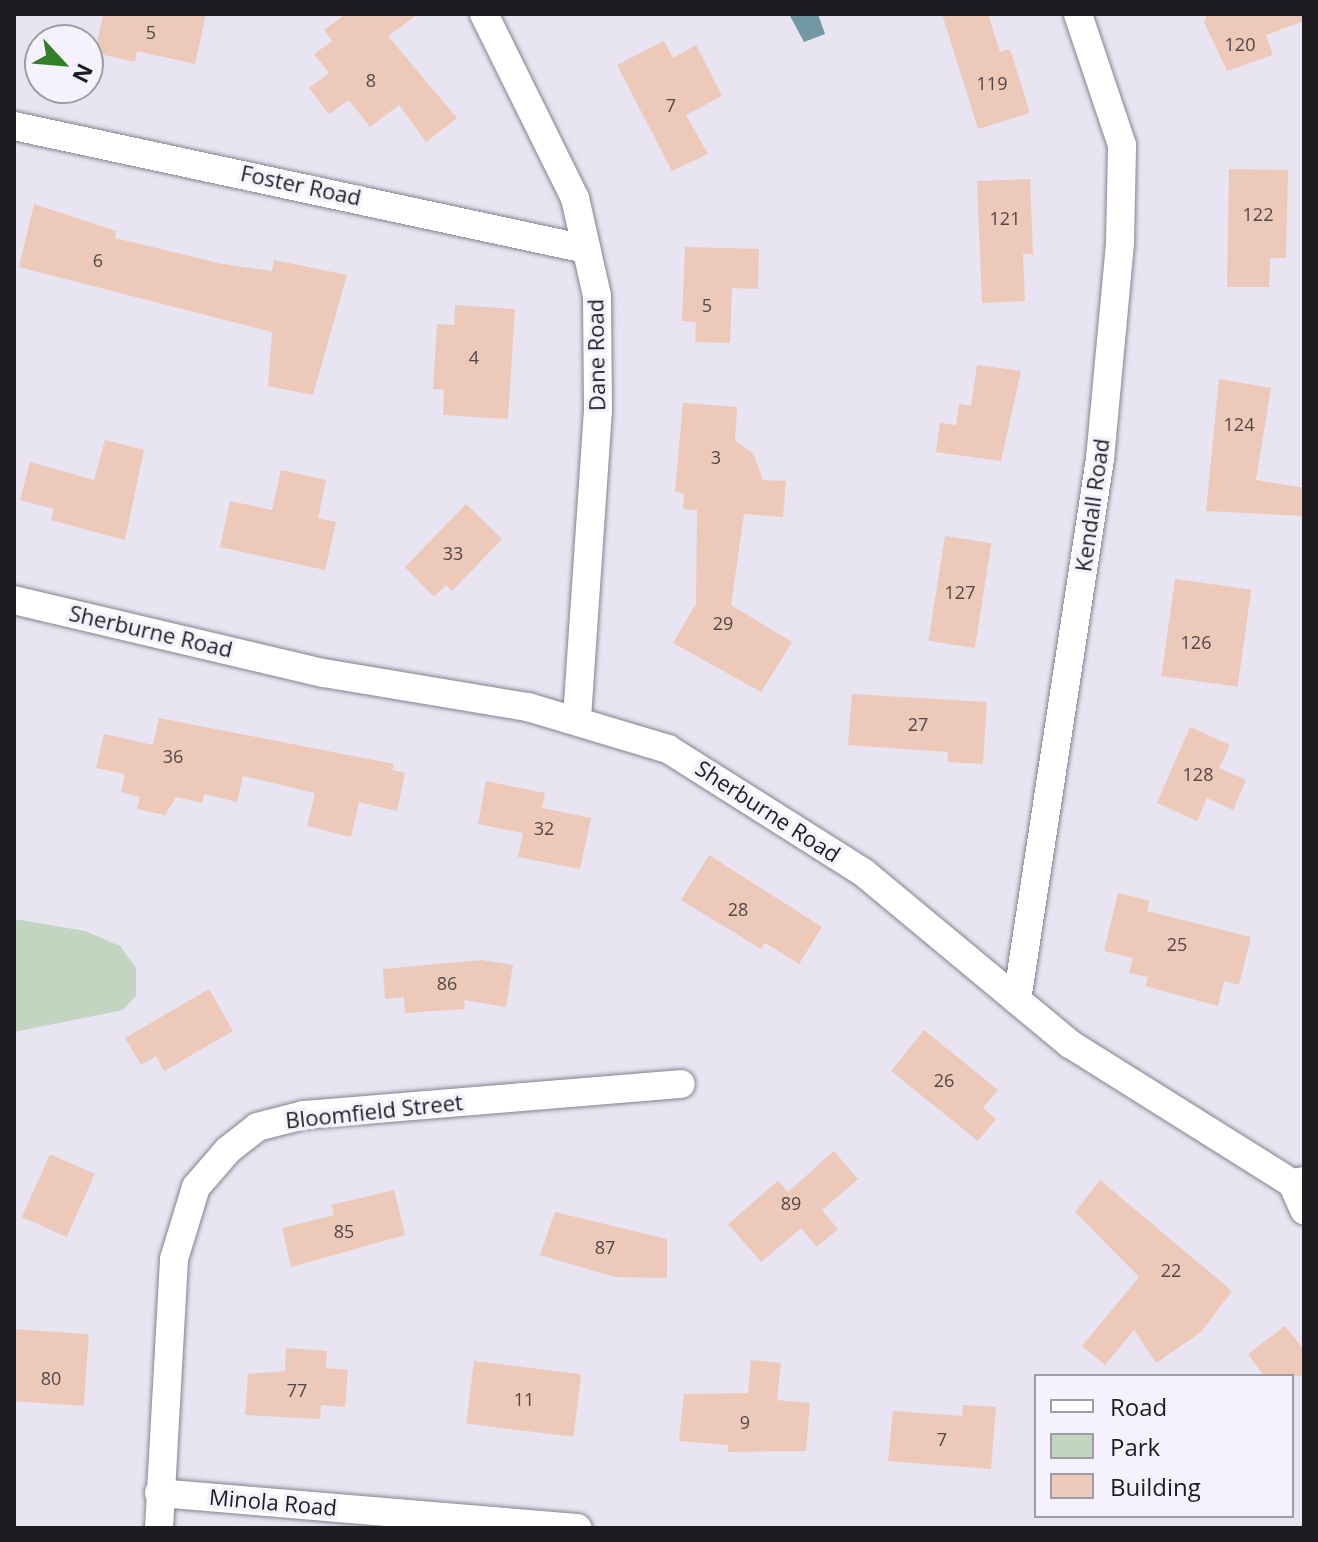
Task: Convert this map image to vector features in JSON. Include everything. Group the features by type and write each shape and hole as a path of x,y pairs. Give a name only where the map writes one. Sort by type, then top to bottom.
{"street":[{"name":"Dane Road","path":"484,14 575,198 597,296 598,410 577,719"},
{"name":"Kendall Road","path":"1017,1000 1100,459 1120,243 1122,145 1078,14"},
{"name":"Foster Road","path":"14,126 586,249"},
{"name":"Sherburne Road","path":"14,600 324,673 577,719 668,749 732,783 864,873 1070,1044 1298,1182 1304,1210"},
{"name":"Bloomfield Street","path":"159,1528 174,1259 196,1187 257,1127 304,1115 681,1084"},
{"name":"Minola Road","path":"159,1493 578,1528"}],"green space":[{"path":"14,919 85,931 120,946 136,968 136,996 123,1010 14,1032"}],"water":[{"path":"789,14 818,14 825,34 804,42"}],"building":[{"path":"103,14 206,14 195,64 137,51 135,62 104,55 104,24 101,24"},
{"path":"346,14 418,14 388,36 457,118 426,142 399,105 370,127 349,100 329,114 309,88 329,73 314,54 332,41 324,30"},
{"path":"942,14 988,14 1000,52 1010,49 1030,113 978,129"},
{"path":"1207,14 1304,14 1304,21 1266,35 1273,55 1227,71 1204,22"},
{"path":"664,41 673,58 696,45 722,96 686,115 708,154 672,171 617,65"},
{"path":"1229,169 1288,170 1286,258 1270,258 1269,287 1227,287"},
{"path":"1030,179 1033,254 1023,254 1025,301 982,303 977,181"},
{"path":"34,204 116,231 115,238 223,264 272,271 274,260 347,275 313,395 268,386 272,332 19,267"},
{"path":"685,247 759,249 758,289 732,288 730,343 695,342 696,322 682,321"},
{"path":"455,305 515,309 508,419 443,415 444,390 433,389 437,324 454,325"},
{"path":"977,365 1021,371 1001,461 936,452 940,423 956,425 959,404 971,406"},
{"path":"1219,379 1271,388 1256,480 1304,488 1304,516 1206,511"},
{"path":"683,403 737,407 735,441 753,453 763,480 786,481 783,517 744,514 731,605 792,642 761,692 673,643 696,604 697,510 683,509 684,493 675,492"},
{"path":"105,440 144,450 125,540 51,520 54,509 20,500 30,462 94,480"},
{"path":"281,470 326,480 318,518 336,522 325,570 220,547 230,501 272,510"},
{"path":"466,504 502,539 452,591 446,585 434,597 405,567"},
{"path":"945,536 991,543 975,648 928,641"},
{"path":"1175,579 1251,590 1238,687 1161,676"},
{"path":"852,694 987,702 983,764 947,762 948,752 848,745"},
{"path":"159,718 394,764 392,770 405,773 397,811 359,802 351,837 307,826 315,793 243,776 237,802 204,794 202,803 176,797 165,815 137,809 140,797 121,792 125,774 96,768 104,734 153,745"},
{"path":"1190,727 1230,745 1219,768 1246,780 1233,810 1207,798 1197,821 1157,803"},
{"path":"486,781 545,793 542,808 591,818 580,869 518,857 523,833 478,824"},
{"path":"709,855 822,927 799,964 765,943 761,949 681,900"},
{"path":"1118,893 1150,901 1147,911 1251,937 1239,985 1224,981 1218,1006 1145,986 1148,977 1129,973 1133,958 1104,951"},
{"path":"482,960 513,965 506,1007 464,1000 465,1009 405,1013 404,997 385,999 383,969"},
{"path":"209,989 233,1031 164,1071 156,1056 141,1065 125,1038"},
{"path":"924,1030 998,1090 983,1108 996,1119 978,1141 891,1071"},
{"path":"834,1151 858,1179 822,1210 838,1229 817,1247 801,1228 761,1262 728,1224 778,1181 788,1192"},
{"path":"50,1154 95,1174 67,1237 22,1217"},
{"path":"1100,1180 1232,1291 1201,1332 1156,1363 1134,1330 1105,1365 1082,1346 1139,1277 1075,1212"},
{"path":"394,1190 405,1235 291,1267 282,1228 334,1215 331,1205"},
{"path":"555,1212 667,1239 667,1278 615,1277 540,1255"},
{"path":"1285,1326 1304,1350 1304,1376 1263,1374 1248,1354"},
{"path":"14,1329 89,1334 84,1406 14,1401"},
{"path":"286,1348 327,1351 326,1368 348,1370 345,1407 321,1405 320,1419 245,1415 248,1374 285,1371"},
{"path":"751,1360 781,1363 777,1400 810,1403 806,1451 728,1452 728,1445 679,1441 684,1394 748,1393"},
{"path":"474,1361 581,1374 574,1437 466,1424"},
{"path":"963,1405 996,1407 991,1469 888,1461 893,1411 962,1416"}]}
